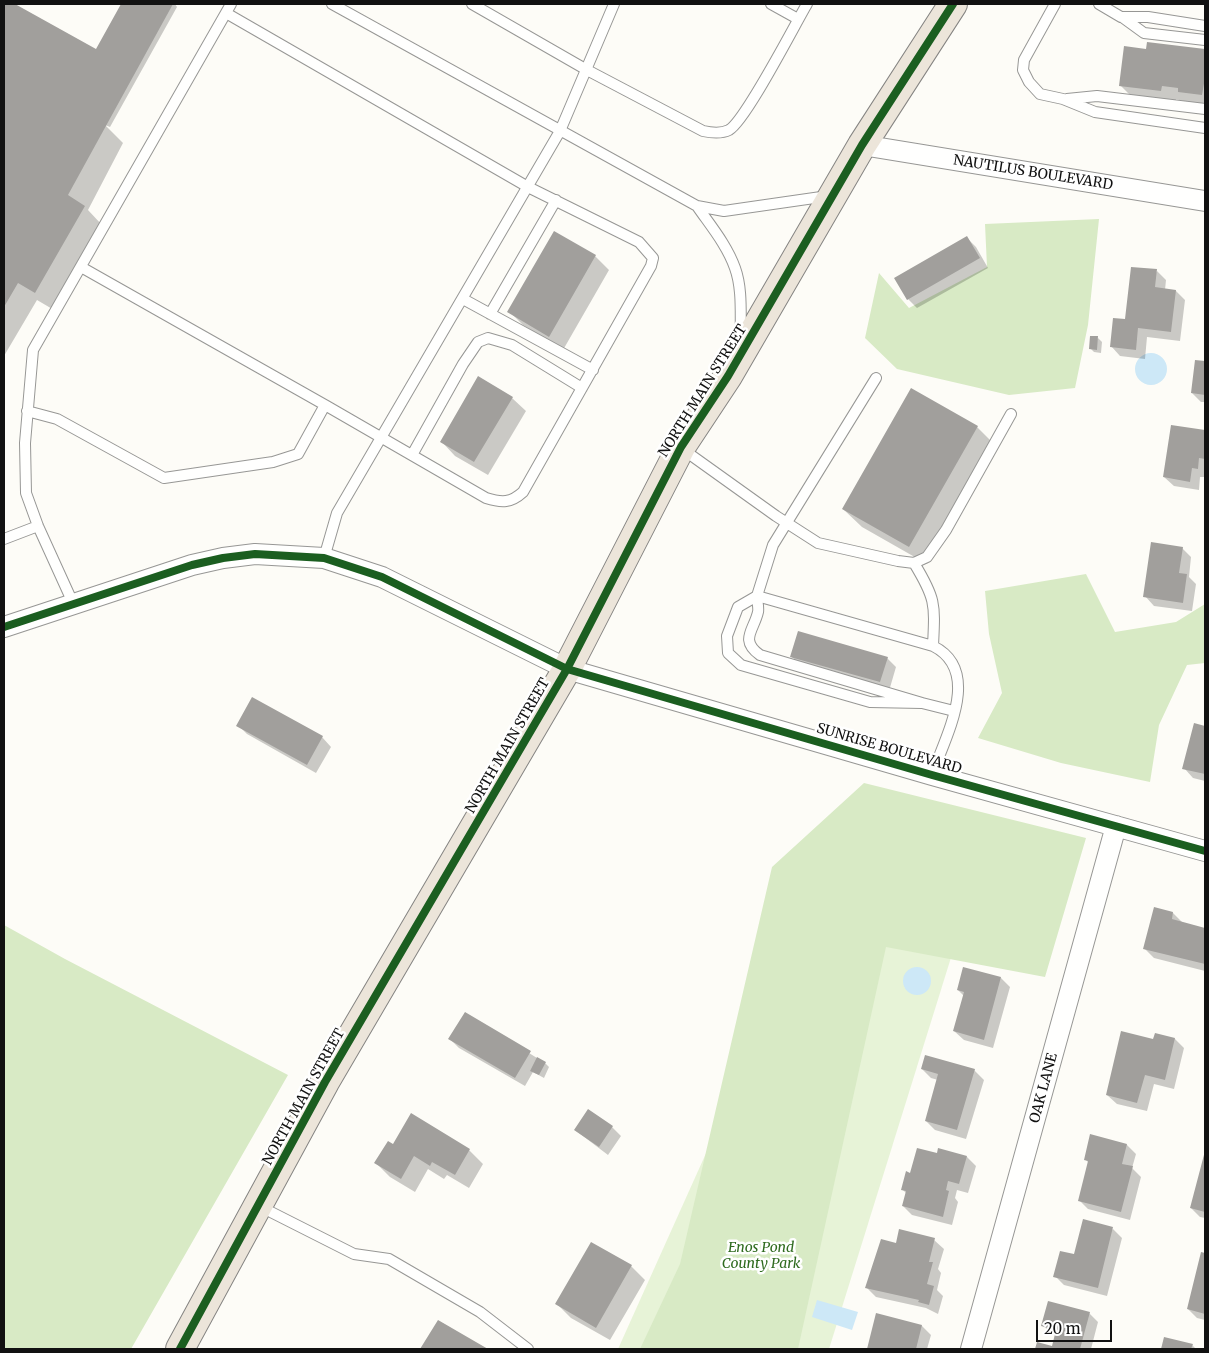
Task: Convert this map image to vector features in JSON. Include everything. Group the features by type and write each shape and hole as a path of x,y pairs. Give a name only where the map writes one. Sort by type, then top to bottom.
{"highway":[{"name":"NORTH MAIN STREET","path":"180,1349 325,1082 567,669 680,447 741,355 862,144 953,4"}],"street":[{"name":"NAUTILUS BOULEVARD","path":"862,144 1205,196"},
{"name":"SUNRISE BOULEVARD","path":"4,627 192,565 223,558 255,554 324,558 382,577 567,669 932,775 1205,850"},
{"name":"OAK LANE","path":"972,1349 1116,826"}],"lane":[{"path":"332,4 697,206 724,211 834,195"},
{"path":"472,4 587,70 703,132 716,134 730,129 739,119 807,4"},
{"path":"324,558 337,514 560,131 614,4"},
{"path":"771,4 798,19"},
{"path":"1054,4 1024,60 1023,70 1029,82 1040,94 1095,112 1205,128"},
{"path":"1098,4 1144,33 1205,40"},
{"path":"74,603 38,526 26,493 24,443 33,350 228,8 528,187 639,242 653,258 651,266 523,492 514,500 502,502 486,498 81,266"},
{"path":"1121,17 1148,18 1205,26"},
{"path":"1063,100 1097,96 1205,109"},
{"path":"490,314 556,200"},
{"path":"697,206 726,247 736,268 740,289 741,355"},
{"path":"463,299 593,370"},
{"path":"412,455 463,364 478,342 488,338 506,343 582,388"},
{"path":"876,378 773,546 757,596 758,612 749,637 753,650 760,655 954,711"},
{"path":"27,411 57,419 164,478 273,462 298,454 326,405"},
{"path":"680,447 818,543 898,562 914,563 927,557 946,530 1011,414"},
{"path":"4,539 38,526"},
{"path":"914,563 931,592 934,606 933,646"},
{"path":"922,703 870,702 740,665 728,653 727,636 738,607 757,596 933,646 953,661 960,686 954,711 932,775"},
{"path":"258,1205 354,1254 389,1259 480,1312 528,1349"}],"green space":[{"path":"1099,219 1088,325 1075,388 1009,395 897,369 865,338 879,273 909,308 987,267 985,224"},
{"path":"1086,574 1115,632 1176,622 1205,604 1205,663 1187,665 1159,725 1150,782 1061,763 978,738 1002,693 989,634 985,591"},
{"path":"864,783 1086,838 1045,977 886,947 798,1349 640,1349 680,1264 772,867"},
{"name":"Enos Pond County Park","path":"823,893 954,948 829,1349 618,1349"},
{"path":"4,925 65,959 288,1075 131,1349 4,1349"}],"water":[{"path":"1151,353 1157,354 1162,358 1166,363 1166,375 1162,380 1157,384 1151,385 1145,384 1140,380 1136,375 1135,369 1136,363 1140,358 1145,354"},
{"path":"917,967 927,971 931,981 927,991 917,995 907,991 903,981 907,971"},
{"path":"817,1300 858,1312 852,1330 812,1317"}],"building":[{"path":"4,4 15,4 96,49 121,4 173,4 68,195 85,206 35,293 18,283 4,307"},
{"path":"1147,42 1205,49 1205,78 1202,95 1178,92 1178,88 1162,86 1161,91 1119,86 1124,46 1146,49"},
{"path":"554,231 596,255 549,337 507,312"},
{"path":"967,236 980,258 907,300 894,278"},
{"path":"1131,267 1157,269 1155,287 1176,290 1171,332 1138,328 1136,350 1110,347 1113,318 1125,319"},
{"path":"1090,336 1098,336 1097,350 1089,349"},
{"path":"1195,360 1205,361 1205,395 1191,393"},
{"path":"478,376 513,397 474,462 440,442"},
{"path":"911,388 978,426 909,547 842,509"},
{"path":"1171,425 1205,430 1205,459 1199,458 1198,469 1192,468 1190,482 1163,477"},
{"path":"1151,542 1183,547 1179,573 1187,574 1183,603 1143,597"},
{"path":"798,631 888,657 880,682 790,657"},
{"path":"252,697 323,736 307,765 236,726"},
{"path":"1194,723 1205,726 1205,774 1182,769"},
{"path":"1154,907 1173,912 1172,919 1205,928 1205,964 1143,949"},
{"path":"963,967 1001,977 984,1040 953,1031 964,992 957,990"},
{"path":"465,1012 531,1051 515,1078 448,1039"},
{"path":"1121,1031 1153,1039 1155,1033 1175,1038 1165,1080 1145,1075 1137,1103 1106,1095"},
{"path":"925,1055 975,1069 957,1130 925,1121 938,1074 921,1069"},
{"path":"537,1057 546,1062 539,1075 530,1071"},
{"path":"588,1109 613,1126 599,1147 574,1130"},
{"path":"411,1113 470,1149 455,1175 432,1162 430,1166 414,1156 401,1179 374,1163 388,1141 393,1144"},
{"path":"1090,1134 1127,1144 1122,1164 1133,1166 1121,1212 1078,1201 1088,1161 1084,1160"},
{"path":"917,1148 937,1153 938,1148 967,1156 959,1184 948,1181 946,1190 949,1191 943,1217 902,1206 906,1191 901,1190 906,1171 910,1173"},
{"path":"1205,1151 1205,1212 1190,1208"},
{"path":"1083,1219 1113,1227 1098,1288 1053,1277 1060,1251 1074,1254"},
{"path":"899,1229 935,1238 929,1262 933,1262 927,1284 934,1286 929,1305 918,1302 919,1300 865,1288 881,1239 896,1243"},
{"path":"591,1242 632,1265 596,1328 555,1304"},
{"path":"1201,1252 1205,1253 1205,1314 1187,1309"},
{"path":"1048,1301 1090,1312 1080,1349 1035,1349 1037,1342 1052,1346 1056,1330 1041,1326"},
{"path":"876,1313 922,1325 916,1349 867,1349"},
{"path":"438,1320 488,1349 420,1349"},
{"path":"1164,1337 1193,1344 1191,1349 1161,1349"}],"cycle path":[{"path":"180,1349 325,1082 567,669 681,447 728,376 862,145 953,4"},
{"path":"4,627 192,565 223,558 255,554 324,558 382,577 567,669 932,775 1205,851"}]}
